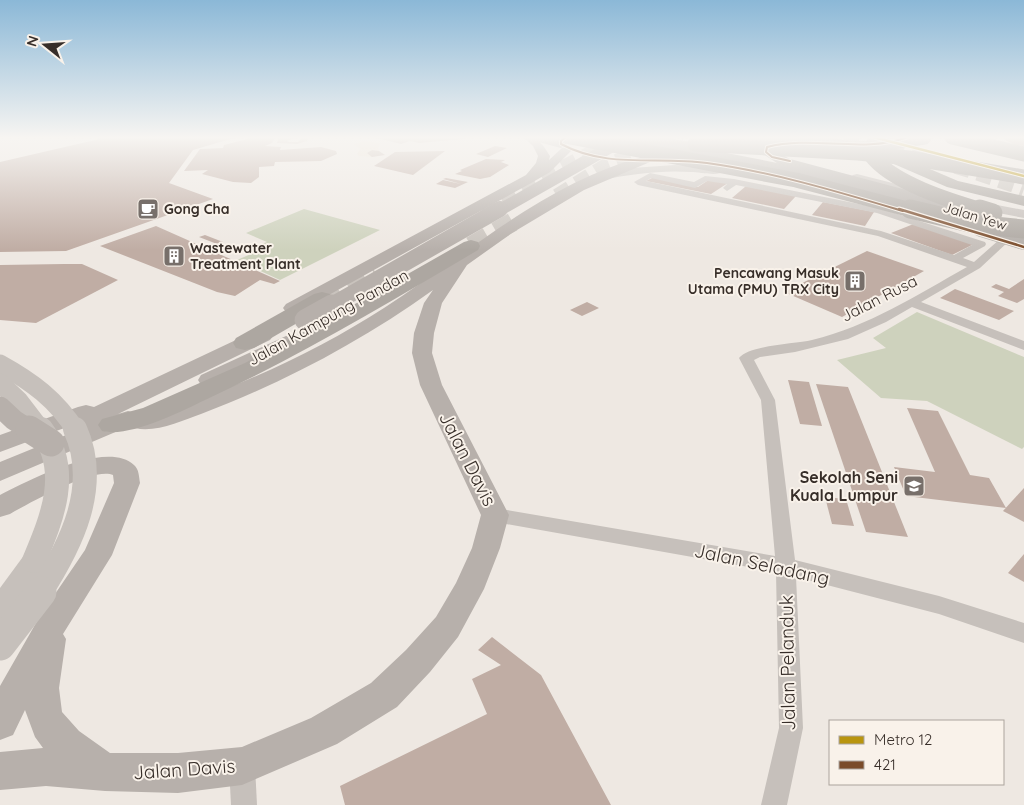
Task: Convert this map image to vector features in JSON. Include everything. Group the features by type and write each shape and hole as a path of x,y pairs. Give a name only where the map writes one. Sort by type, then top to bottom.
{"highway":[{"path":"774,175 957,221 1020,234"},
{"path":"895,175 921,187 983,210 1024,220"},
{"path":"928,175 976,191 1024,201"},
{"path":"1009,175 1024,177"},
{"path":"112,425 153,414 254,368 465,255"},
{"path":"244,343 322,299"}],"main road":[{"path":"529,179 533,175"},
{"path":"244,343 299,304 537,175"},
{"name":"Jalan Kampung Pandan","path":"0,456 42,440 178,377 244,343 306,320 563,175"},
{"name":"Jalan Kampung Pandan","path":"0,472 112,425 246,362 366,299 568,175"},
{"path":"584,175 596,179"},
{"name":"Jalan Davis","path":"0,771 46,767 105,772 178,773 242,766 324,732 384,695 418,661 447,627 469,589 486,548 495,515 431,385 422,353 424,333 433,303 465,255 578,187 608,175"},
{"path":"786,175 1020,234"},
{"name":"Jalan Yew","path":"800,175 840,183 1020,234"},
{"path":"832,175 927,199 1020,234"},
{"path":"0,444 178,377"},
{"path":"0,428 30,424 118,400"},
{"path":"0,407 14,420 51,443"},
{"path":"0,507 22,493 96,465 112,465 125,471 127,483 97,555 51,626 0,722"},
{"path":"51,626 42,688 43,712 54,734 105,772"}],"street":[{"path":"596,179 612,175"},
{"path":"976,266 881,234 638,182 650,175 695,185 705,178 735,175 909,212 982,234 1020,234 1024,247"},
{"path":"735,175 805,195 878,210 982,244 954,259"},
{"path":"713,198 735,175"},
{"path":"845,175 942,198 1024,214"},
{"path":"787,213 805,195"},
{"name":"Jalan Rusa","path":"756,353 795,348 844,336 882,319 976,266 1020,234"},
{"path":"910,302 1024,346"},
{"name":"Jalan Pelanduk","path":"756,353 746,358 768,400 786,566 791,728 774,805"},
{"path":"0,364 44,391 65,414 77,431 84,455 86,482 80,514 62,560 23,620 0,645"},
{"path":"0,383 19,401 51,443 58,468 52,518 34,561 0,611"},
{"name":"Jalan Seladang","path":"495,515 786,566 939,605 1024,633"},
{"path":"242,766 244,805"}],"green space":[{"path":"304,209 380,230 280,280 237,260 258,251 250,248 267,242 246,233"},
{"path":"917,312 1024,357 1024,447 1022,449 927,401 881,398 837,360 886,348 873,338"}],"building":[{"path":"0,175 175,175 169,183 213,199 66,251 0,252"},
{"path":"204,175 259,175 259,177 251,183 233,182"},
{"path":"458,175 494,175 480,179"},
{"path":"654,177 698,187 710,179 728,183 711,194 646,181"},
{"path":"443,179 468,182 455,188 436,184 443,180 461,184"},
{"path":"746,186 796,196 784,209 732,198"},
{"path":"823,202 874,212 865,226 812,215"},
{"path":"916,223 976,243 952,255 891,233"},
{"name":"Wastewater Treatment Plant","path":"156,226 280,281 274,284 260,280 235,296 217,292 100,246"},
{"path":"205,235 223,242 217,244 199,237"},
{"name":"Pencawang Masuk Utama (PMU) TRX City","path":"867,251 924,271 842,317 784,292"},
{"path":"82,264 118,280 36,323 0,320 0,265"},
{"path":"1024,279 1024,299 1017,303 998,296 1004,292 991,287 996,284 1009,289"},
{"path":"955,289 1014,311 999,320 940,298"},
{"path":"587,302 599,308 582,316 570,310"},
{"path":"788,380 809,382 822,426 800,424"},
{"path":"816,384 848,387 908,537 866,532"},
{"path":"907,408 938,411 970,475 989,478 1006,508 906,496 894,467 935,472"},
{"path":"1024,488 1024,522 1003,511"},
{"path":"825,497 846,499 854,526 832,524"},
{"path":"1024,554 1024,582 1008,573"},
{"path":"492,637 541,675 611,805 345,805 340,786 487,714 472,679 501,665 478,650"}],"tunnel":[{"path":"481,210 550,175"},
{"path":"557,196 592,175"},
{"path":"982,175 1024,189"},
{"path":"471,246 516,220"},
{"path":"322,299 374,270"}],"metro line":[{"name":"12","path":"1018,175 1024,176"}],"transit line":[{"name":"421","path":"764,175 839,192 1024,247"}],"place":[{"name":"Gong Cha","path":"148,209"},
{"name":"Wastewater Treatment Plant","path":"174,256"},
{"name":"Pencawang Masuk Utama (PMU) TRX City","path":"855,281"},
{"name":"Sekolah Seni Kuala Lumpur","path":"914,486"}]}
